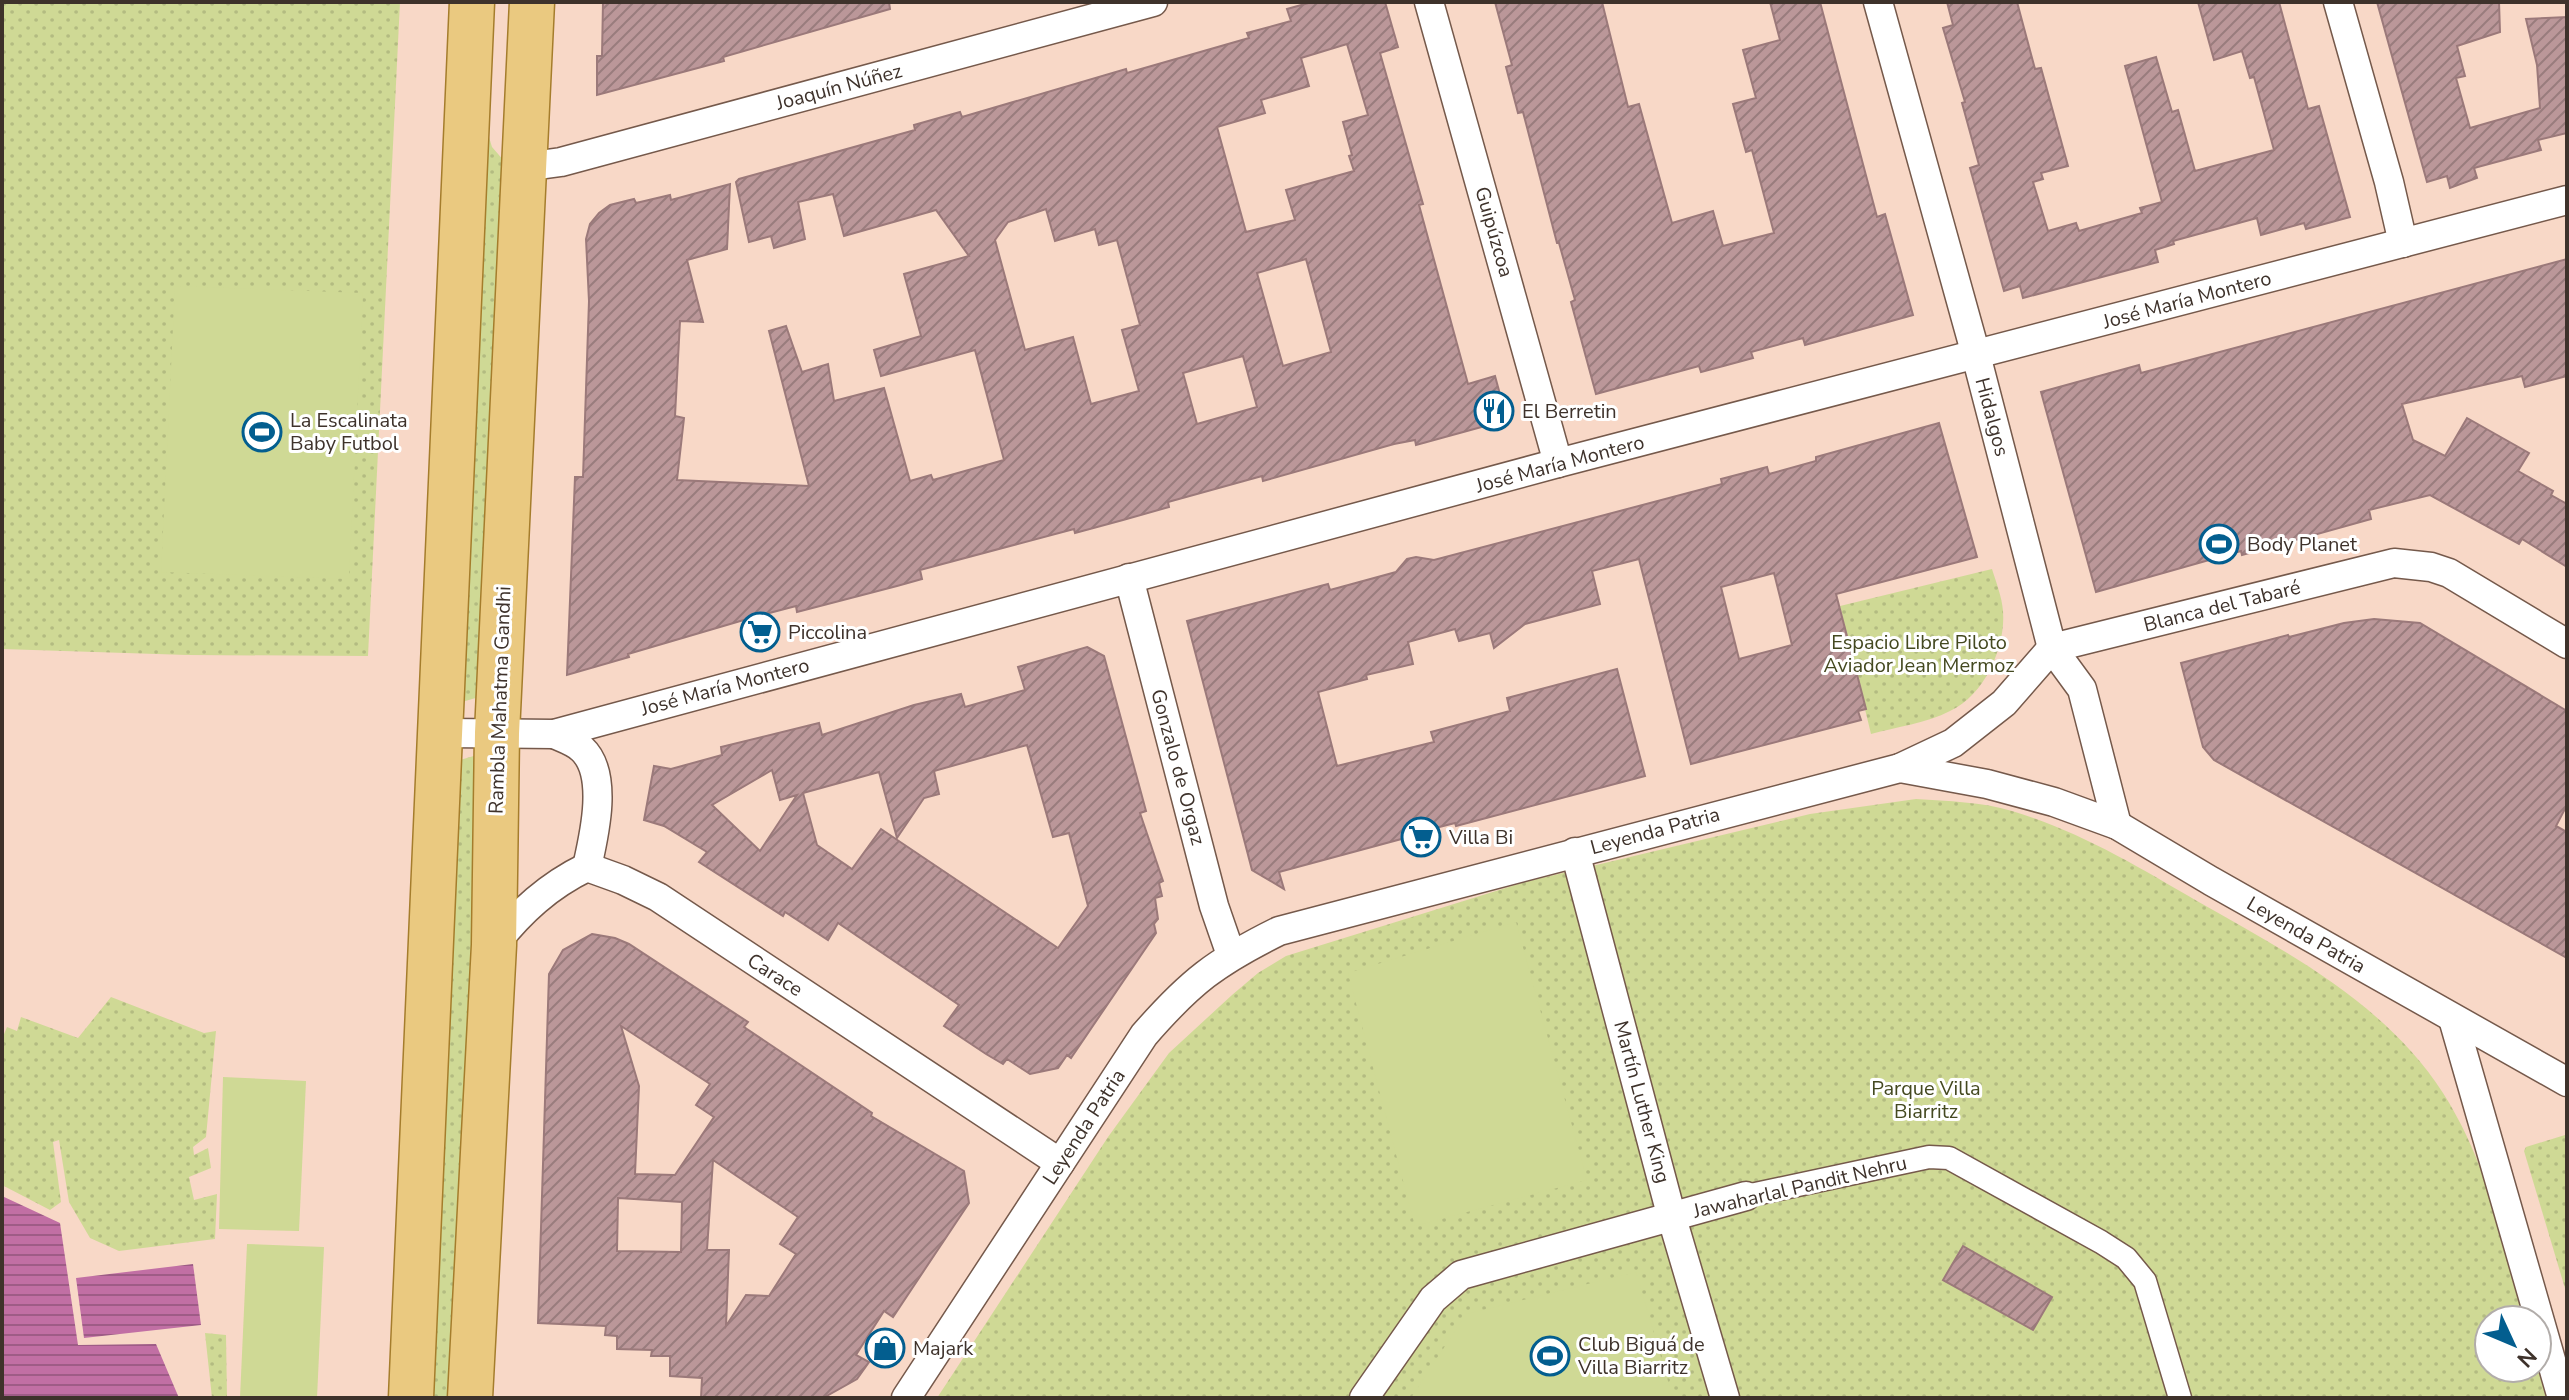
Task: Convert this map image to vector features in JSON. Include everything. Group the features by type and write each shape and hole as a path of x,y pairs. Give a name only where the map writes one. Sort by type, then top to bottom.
{"main road":[{"path":"411,1398 472,2"},
{"path":"500,2 497,129 500,140 524,167"},
{"name":"Rambla Mahatma Gandhi","path":"470,1398 494,945 497,733 532,2"}],"street":[{"name":"Joaquín Núñez","path":"524,167 561,162 1153,2"},
{"name":"Guipúzcoa","path":"1429,2 1558,463"},
{"name":"Hidalgos","path":"1878,2 1976,355 2052,648 2082,689 2117,825"},
{"path":"2338,2 2403,243"},
{"name":"José María Montero","path":"439,733 554,734 1558,463 2567,200"},
{"name":"Blanca del Tabaré","path":"2052,648 2394,563 2431,567 2449,573 2567,644"},
{"name":"Gonzalo de Orgaz","path":"1129,578 1214,906 1231,955"},
{"path":"1900,768 1953,743 2004,703 2052,648"},
{"path":"494,945 519,913 544,892 587,867 596,826 593,762 581,747 554,734"},
{"name":"Leyenda Patria","path":"906,1398 1144,1035 1178,997 1231,955 1279,931 1900,768 1987,784 2054,802 2117,825 2567,1082"},
{"name":"Martín Luther King","path":"1575,852 1672,1218 1725,1398"},
{"name":"Carace","path":"587,867 658,897 1060,1163"},
{"path":"2453,1019 2562,1398"},
{"name":"Jawaharlal Pandit Nehru","path":"1364,1398 1433,1299 1461,1275 1746,1196 1929,1157 1949,1158 2126,1258 2145,1281 2180,1398"}],"green space":[{"path":"2,2 400,2 368,656 187,655 2,649"},
{"path":"492,30 488,134 492,147 505,162 479,697 462,702"},
{"name":"La Escalinata Baby Futbol","path":"175,286 363,293 349,579 161,572"},
{"name":"Espacio Libre Piloto Aviador Jean Mermoz","path":"1992,569 2001,600 2003,625 1997,655 1983,682 1962,704 1950,711 1921,722 1871,734 1840,606"},
{"path":"477,755 481,763 451,1398 431,1398 460,760"},
{"name":"Parque Villa Biarritz","path":"1916,799 1965,802 2001,808 2037,819 2107,850 2152,875 2299,961 2364,1007 2420,1061 2443,1093 2483,1175 2501,1232 2521,1304 2473,1304 2473,1384 2542,1384 2546,1398 937,1398 1108,1137 1169,1053 1258,973 1286,956 1525,882 1810,814"},
{"path":"1516,922 1587,1180 1415,1226 1348,973"},
{"path":"111,997 204,1033 216,1031 206,1137 193,1147 194,1155 208,1148 211,1168 189,1177 194,1200 217,1194 215,1239 119,1251 90,1238 69,1202 59,1140 53,1142 61,1202 50,1210 2,1185 2,1039 7,1027 17,1031 21,1017 78,1038"},
{"path":"223,1077 306,1081 299,1231 219,1229"},
{"path":"2565,1135 2567,1295 2524,1151 2526,1147"},
{"path":"247,1244 324,1247 317,1398 240,1398"},
{"name":"Club Biguá de Villa Biarritz","path":"1636,1272 1673,1398 1411,1398 1466,1314"},
{"path":"205,1333 226,1335 227,1398 212,1398"}],"shaded area":[{"path":"2,1196 60,1223 78,1345 156,1344 179,1398 2,1398"},
{"path":"193,1264 201,1325 84,1338 76,1278"}],"building":[{"path":"603,2 889,2 890,9 723,57 724,61 597,95 597,56 602,56"},
{"path":"1312,2 1385,2 1398,47 1380,53 1423,204 1419,205 1468,384 1495,376 1507,420 1416,445 1415,440 1394,444 1263,481 1262,476 1168,502 1169,507 1123,520 1075,533 1074,529 920,570 922,579 797,612 796,606 754,617 567,675 575,477 583,477 589,301 586,239 590,224 599,213 610,205 634,199 636,203 670,195 671,200 730,184 727,249 687,260 703,322 680,321 675,416 684,418 677,480 809,486 769,331 786,326 802,372 828,364 834,401 884,388 910,481 931,475 933,480 1004,460 975,350 881,376 874,350 921,336 904,274 969,256 936,210 844,236 833,194 798,202 805,239 774,248 771,236 749,242 736,182 915,130 914,125 960,112 962,117 1126,69 1127,73 1249,38 1247,33 1291,21 1287,9","holes":["1347,44 1368,115 1343,122 1354,171 1286,190 1295,220 1246,232 1217,127 1265,113 1261,100 1309,86 1301,58","1046,209 1055,241 1095,229 1099,245 1117,240 1140,325 1122,330 1139,391 1091,404 1073,337 1025,350 995,240 1008,222","1306,259 1331,352 1283,366 1257,273","1243,356 1257,407 1197,424 1183,373"]},
{"path":"1495,2 1602,2 1628,107 1639,104 1672,223 1713,211 1723,246 1774,233 1752,150 1746,152 1733,104 1756,98 1743,50 1780,40 1770,2 1820,2 1877,217 1885,214 1913,315 1805,345 1803,338 1751,352 1753,358 1701,372 1699,366 1596,394 1571,302 1575,300 1523,112 1518,113 1506,67 1512,65"},
{"path":"1947,2 2017,2 2035,69 2041,68 2068,166 2041,173 2043,179 2033,182 2048,231 2076,223 2079,231 2142,213 2140,208 2162,202 2125,66 2156,57 2172,112 2178,110 2195,171 2274,150 2254,77 2250,78 2242,51 2214,60 2198,2 2279,2 2308,109 2319,106 2350,217 2306,229 2304,223 2261,235 2257,218 2173,241 2174,244 2155,250 2158,262 2023,298 2020,286 2004,291 1970,168 1979,165 1962,103 1965,102 1943,28 1953,25"},
{"path":"2377,2 2499,2 2500,32 2457,46 2465,76 2456,78 2470,128 2540,108 2537,65 2526,19 2567,17 2567,133 2538,140 2541,150 2474,168 2477,178 2450,188 2447,176 2427,182"},
{"path":"2567,259 2567,376 2525,387 2522,376 2402,404 2413,440 2445,456 2467,418 2529,453 2518,471 2553,491 2551,495 2567,504 2567,567 2522,539 2519,544 2430,495 2369,510 2371,519 2242,555 2241,551 2096,592 2041,392 2139,365 2141,373"},
{"path":"1939,423 1977,557 1836,594 1866,709 1858,711 1861,720 1691,764 1639,559 1592,571 1600,604 1525,624 1494,648 1490,633 1459,641 1455,629 1408,642 1413,664 1366,675 1367,679 1318,692 1337,766 1434,742 1431,732 1510,711 1507,698 1617,669 1645,776 1456,826 1455,823 1404,836 1279,872 1284,889 1252,870 1187,621 1328,584 1330,590 1396,572 1407,559 1434,560 1722,484 1721,479 1767,467 1769,474 1816,461 1816,457","holes":["1774,573 1792,645 1739,659 1721,587"]},
{"path":"2374,619 2420,623 2567,711 2567,805 2556,826 2567,832 2567,958 2214,760 2203,747 2181,663 2288,635"},
{"path":"1087,647 1104,656 1146,811 1140,813 1163,881 1159,883 1162,896 1155,898 1156,933 1071,1058 1067,1055 1058,1068 1030,1074 1007,1059 1003,1064 944,1026 959,1005 838,923 828,940 785,912 783,916 699,862 707,852 664,826 644,820 654,766 671,769 722,755 721,747 819,723 822,735 914,705 961,694 965,707 1025,690 1018,667","holes":["1027,745 1053,837 1069,833 1088,906 1058,948 881,829 852,869 817,845 803,793 879,772 897,838 924,798 939,794 934,771","772,770 780,800 797,795 760,851 712,805"]},
{"path":"592,934 629,944 748,1022 744,1027 872,1113 871,1116 964,1171 969,1203 893,1317 884,1311 856,1355 869,1362 857,1379 823,1398 701,1398 702,1378 670,1376 670,1356 651,1356 652,1350 617,1349 617,1336 605,1335 606,1326 538,1323 549,974 563,950","holes":["621,1026 710,1084 696,1105 714,1117 675,1175 635,1174 639,1086","713,1160 798,1217 780,1244 796,1254 769,1296 746,1295 726,1326 729,1250 707,1250","618,1198 682,1202 681,1252 617,1251"]},
{"path":"1963,1246 2052,1297 2033,1330 1943,1280"}],"place":[{"name":"El Berretin","path":"1494,411"},
{"name":"La Escalinata Baby Futbol","path":"262,432"},
{"name":"Body Planet","path":"2219,544"},
{"name":"Piccolina","path":"760,632"},
{"name":"Villa Bi","path":"1421,837"},
{"name":"Majark","path":"885,1348"},
{"name":"Club Biguá de Villa Biarritz","path":"1550,1356"}]}
